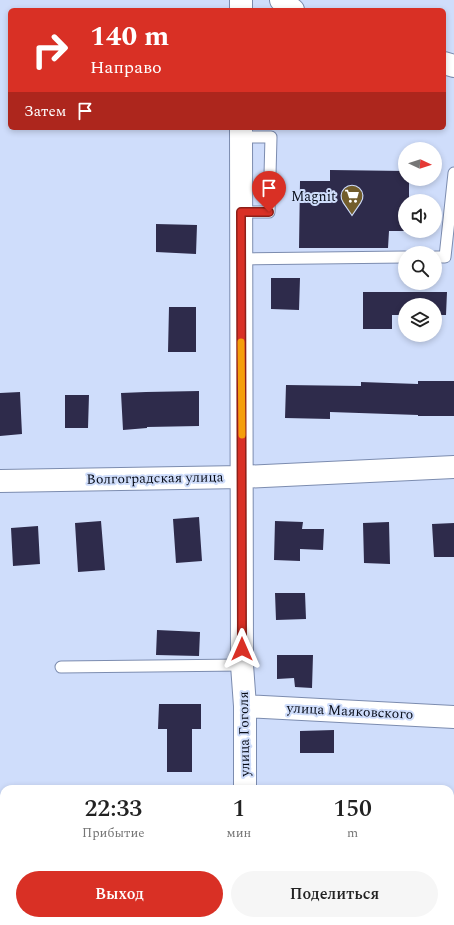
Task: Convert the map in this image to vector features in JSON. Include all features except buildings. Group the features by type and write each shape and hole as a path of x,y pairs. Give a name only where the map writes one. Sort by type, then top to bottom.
{"street":[{"path":"282,0 291,8"},
{"name":"улица Гоголя","path":"241,133 242,665 245,706 245,785"},
{"name":"Волгоградская улица","path":"0,481 242,477 454,467"},
{"name":"улица Маяковского","path":"245,706 454,717"}],"lane":[{"path":"241,133 270,137 269,212 241,212"},
{"path":"442,257 446,257 454,173"},
{"path":"241,259 398,258"},
{"path":"61,667 242,665"}],"slow traffic":[{"path":"241,342 242,435"}],"place":[{"name":"Magnit","path":"352,216"}],"route":[{"path":"242,649 241,212 269,212"}]}
